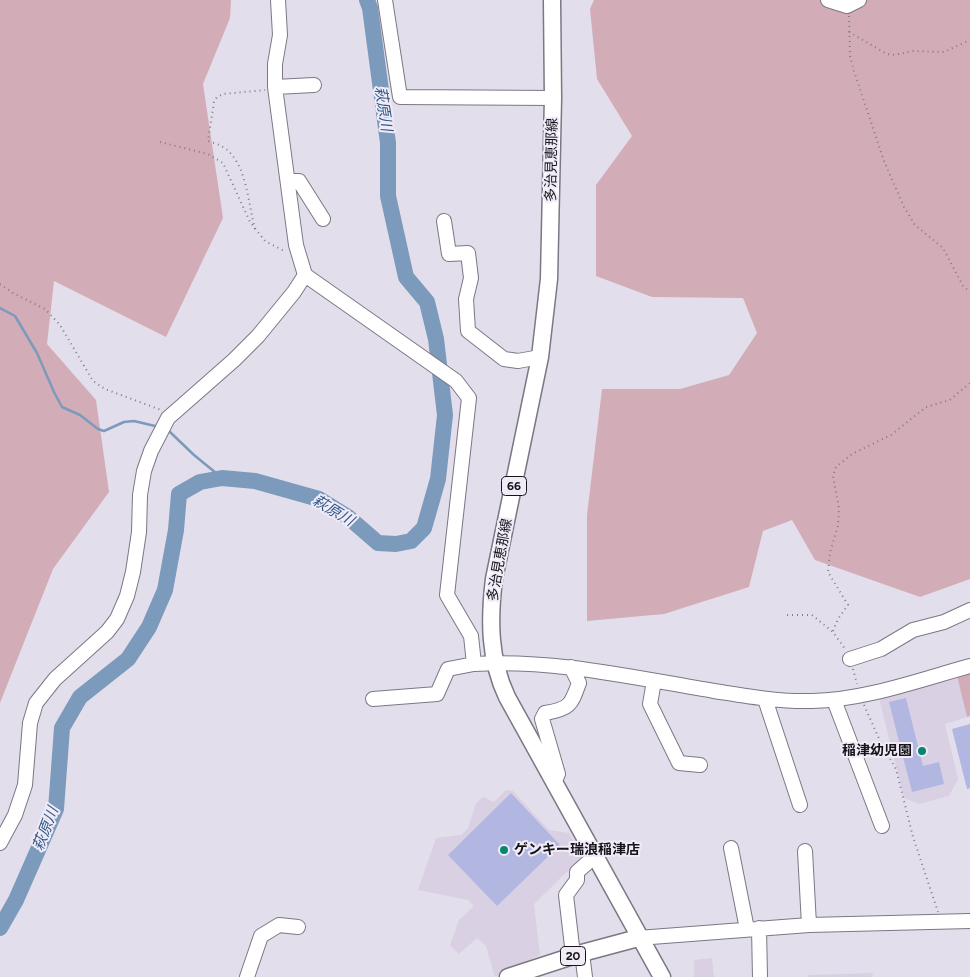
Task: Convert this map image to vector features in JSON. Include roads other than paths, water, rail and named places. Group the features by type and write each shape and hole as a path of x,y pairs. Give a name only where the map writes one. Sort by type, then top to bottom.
{"main road":[{"name":"多治見恵那線","path":"552,0 553,98 550,255 540,357 494,579 490,611 490,635 500,684 638,938 662,977"},
{"name":"20","path":"508,977 578,954 638,938"}],"street":[{"path":"278,0 280,35 275,64 275,88 296,245 305,275 456,381 469,398 448,595 471,636 474,664"},
{"path":"385,0 400,97 553,98"},
{"path":"828,0 853,3"},
{"path":"275,88 314,84"},
{"path":"288,181 298,181 323,219"},
{"path":"444,221 449,254 468,253 471,278 466,299 468,331 504,359 518,361 540,357"},
{"path":"0,843 15,815 24,785 30,723 36,703 55,679 107,632 117,619 127,596 134,572 140,495 144,471 151,451 168,418 234,360 258,336 294,292 305,275"},
{"path":"850,659 882,649 914,630 944,622 970,610"},
{"path":"373,699 437,694 448,669 494,662 571,667 765,699 811,701 860,696 970,666"},
{"path":"554,783 558,774 542,719 545,713 562,710 572,701 579,683 571,667"},
{"path":"654,681 650,704 679,762 700,765"},
{"path":"765,699 800,805"},
{"path":"834,700 882,826"},
{"path":"732,848 753,929 760,977"},
{"path":"805,851 809,925"},
{"path":"586,977 578,954 566,895 577,880 578,872 594,857"},
{"path":"638,938 809,925 970,921"},
{"path":"247,977 262,936 280,925 298,927"}],"waterway":[{"name":"萩原川","path":"0,928 16,900 56,809 62,728 80,697 128,659 149,627 165,590 176,530 179,494 200,482 222,478 255,481 319,499 348,517 378,543 396,544 411,541 424,528 438,479 445,415 436,339 427,302 406,277 388,196 388,143 370,8 367,0"},
{"path":"0,308 15,316 37,353 62,407 80,415 98,429 104,431 124,422 134,421 155,426"},
{"path":"170,432 216,473 217,479"}],"place":[{"name":"稲津幼児園","path":"922,751"},
{"name":"ゲンキー瑞浪稲津店","path":"504,850"}]}
